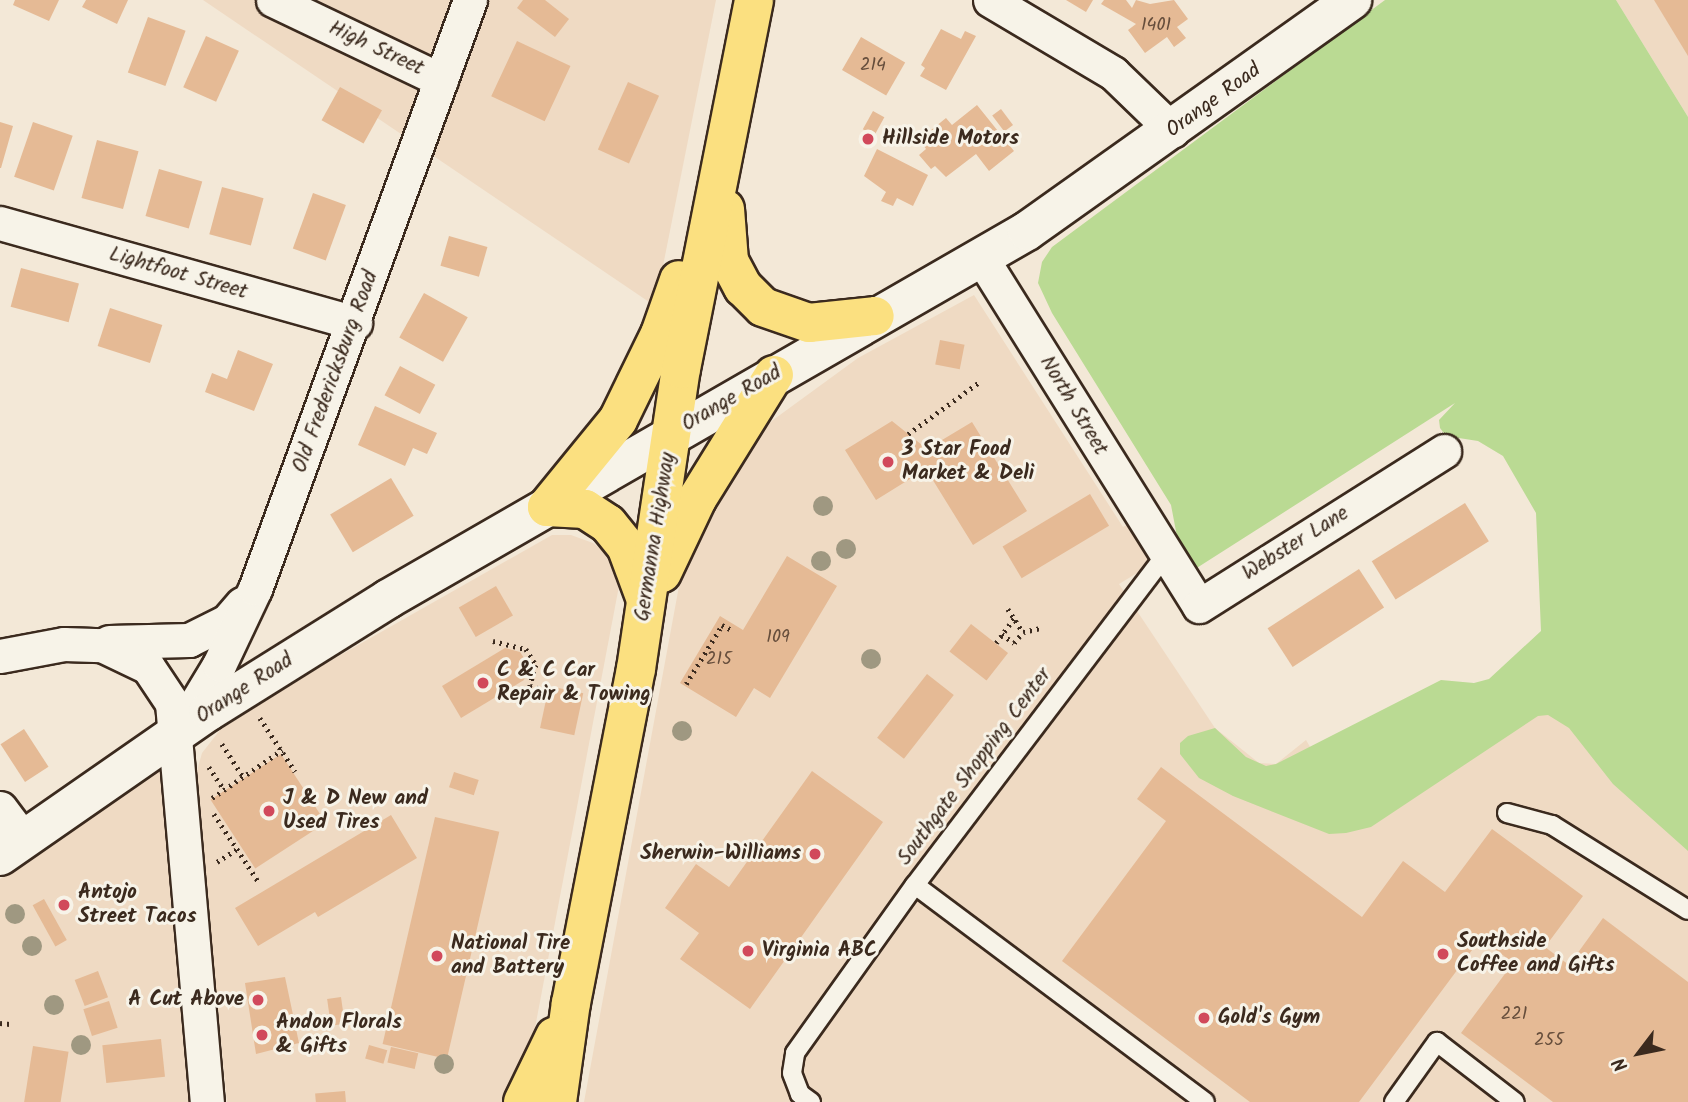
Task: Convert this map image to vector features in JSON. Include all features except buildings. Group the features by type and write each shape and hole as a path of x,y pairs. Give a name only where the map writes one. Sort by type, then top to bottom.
{"main road":[{"name":"Germanna Highway","path":"557,1095 570,1003 646,599 671,434 754,0"},
{"name":"Orange Road","path":"12,848 178,733 388,599 774,374 1027,231 1172,131 1352,0"},
{"path":"724,152 725,237 729,261 743,287 764,307 785,318 809,323 875,316"},
{"path":"547,506 618,420 641,377 724,152"},
{"path":"646,599 697,499 774,374"},
{"path":"547,506 585,509 608,524 626,546 646,599"},
{"path":"523,1102 570,1003"}],"street":[{"name":"High Street","path":"273,0 442,80"},
{"name":"Old Fredericksburg Road","path":"178,733 219,665 255,589 355,323 470,0"},
{"path":"990,0 1107,68 1135,90 1172,131"},
{"name":"Lightfoot Street","path":"0,223 355,323"},
{"name":"North Street","path":"981,257 1164,555"},
{"name":"Webster Lane","path":"1164,555 1199,606 1444,451"},
{"path":"0,656 83,642 189,640 227,621 255,589"},
{"path":"83,642 132,656 148,667 172,703 178,733 207,1102"},
{"path":"0,808 12,848"}],"lane":[{"name":"Southgate Shopping Center","path":"1164,555 915,885 1205,1102"},
{"path":"1507,813 1552,825 1688,910"},
{"path":"811,1102 800,1094 792,1073 795,1053 915,885"},
{"path":"1394,1102 1437,1042 1515,1102"}],"path":[{"path":"908,434 978,383"},
{"path":"1008,609 1023,632"},
{"path":"996,643 1014,618"},
{"path":"686,684 722,625 734,631"},
{"path":"1002,634 1014,643 1023,632 1041,628"},
{"path":"493,641 526,649 527,657 536,665 530,686 545,690"},
{"path":"260,718 295,771"},
{"path":"222,744 243,776"},
{"path":"205,802 282,750"},
{"path":"209,760 224,789"},
{"path":"212,811 258,881"},
{"path":"0,1023 10,1024"}],"shaded area":[{"path":"203,0 716,0 655,306"},
{"path":"1616,0 1688,0 1688,117"},
{"path":"974,295 1123,527 1142,517 1165,556 1119,584 1215,728 1259,763 1276,764 1306,740 1333,786 1688,591 1688,1102 584,1102 684,559 747,445 773,420 858,358"},
{"path":"552,535 571,535 593,543 606,553 619,586 527,1070 515,1102 227,1102 195,778 202,753 220,730 293,682"},
{"path":"162,769 195,1102 0,1102 0,879"}],"green space":[{"path":"1385,0 1616,0 1688,117 1688,851 1613,784 1569,728 1548,715 1538,716 1371,827 1346,833 1329,834 1233,796 1199,778 1180,754 1180,743 1188,736 1215,728 1246,757 1266,766 1276,764 1441,680 1474,683 1489,679 1541,631 1536,513 1503,456 1478,441 1446,436 1440,428 1439,420 1455,403 1192,571 1179,547 1171,505 1052,313 1038,283 1042,262 1052,247"}],"place":[{"name":"Hillside Motors","path":"868,139"},
{"name":"3 Star Food Market & Deli","path":"888,462"},
{"name":"C & C Car Repair & Towing","path":"483,683"},
{"name":"J & D New and Used Tires","path":"269,811"},
{"name":"Sherwin-Williams","path":"815,854"},
{"name":"Antojo Street Tacos","path":"64,905"},
{"name":"Virginia ABC","path":"748,951"},
{"name":"Southside Coffee and Gifts","path":"1443,954"},
{"name":"National Tire and Battery","path":"437,956"},
{"name":"A Cut Above","path":"258,1000"},
{"name":"Gold's Gym","path":"1204,1018"},
{"name":"Andon Florals & Gifts","path":"262,1035"}]}
